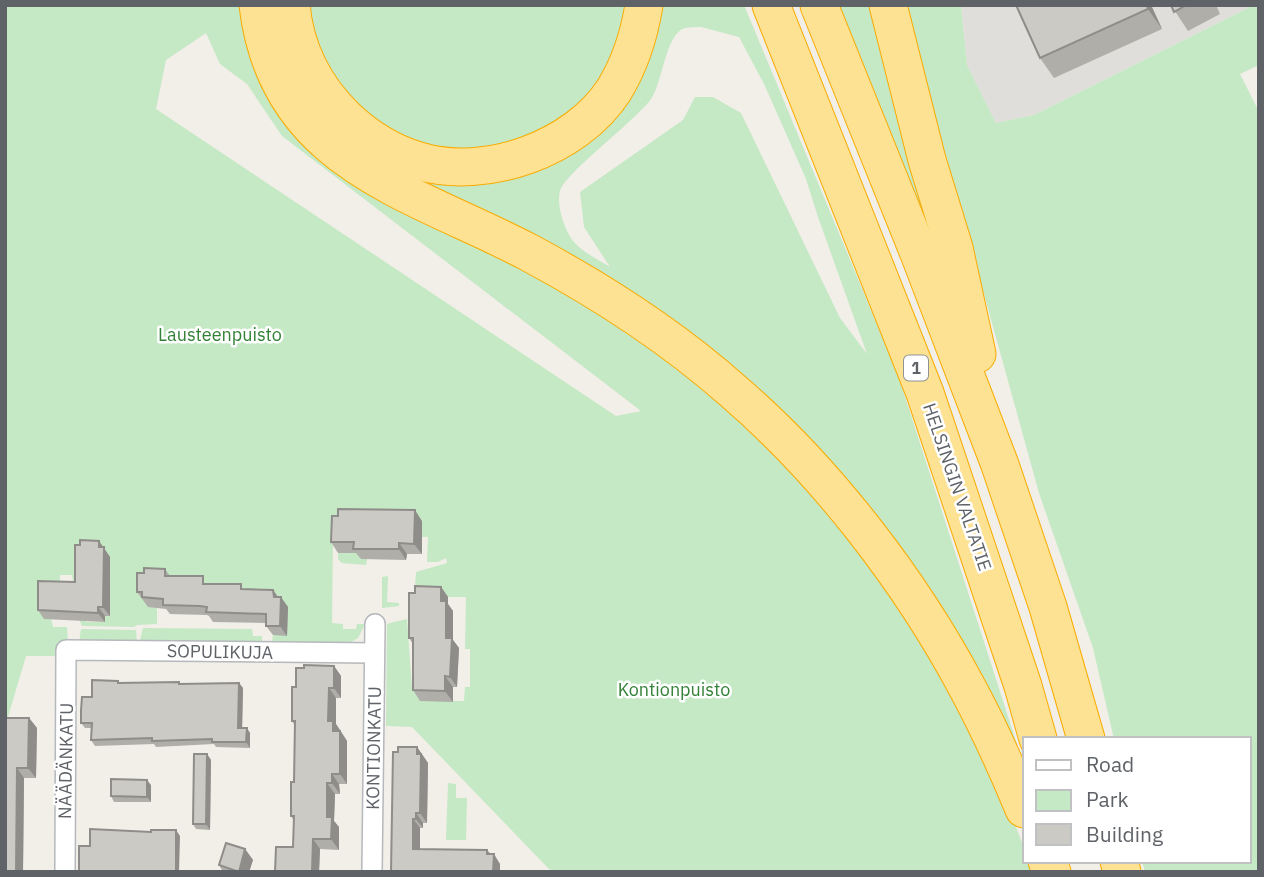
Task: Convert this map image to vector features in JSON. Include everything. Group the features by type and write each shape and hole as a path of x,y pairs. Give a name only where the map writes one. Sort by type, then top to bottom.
{"highway":[{"path":"258,5 263,34 281,83 295,107 327,144 370,175 527,252 640,319 698,361 782,437 876,547 921,610 967,687 1023,807"},
{"path":"291,5 306,61 316,82 340,112 369,137 402,155 421,162 460,167 500,162 537,152 586,120 613,91 625,68 635,46 644,5"},
{"name":"HELSINGIN VALTATIE","path":"771,5 925,393 1024,686 1037,737"},
{"path":"819,5 1000,465 1048,607 1085,737"},
{"path":"888,5 927,160 954,248 1000,465"}],"street":[{"name":"KONTIONKATU","path":"372,872 375,624"},
{"name":"SOPULIKUJA","path":"66,650 374,653"},
{"name":"NÄÄDÄNKATU","path":"65,872 66,650"}],"shaded area":[{"path":"961,5 1254,5 1034,115 996,123 967,65"}],"green space":[{"path":"5,5 245,5 244,14 488,247 682,364 818,492 917,629 995,773 1023,845 1023,863 1030,863 1033,872 556,872 549,869 412,727 386,726 387,624 407,619 412,689 420,694 420,701 464,701 465,687 470,687 470,649 465,649 466,597 441,597 414,604 416,572 447,563 446,558 438,562 427,562 428,537 333,535 332,623 343,624 343,629 356,629 357,624 365,624 358,638 348,644 272,642 288,608 148,602 157,607 157,624 134,627 82,626 79,619 86,617 86,622 104,622 105,616 110,616 110,557 78,582 73,583 72,575 60,575 60,591 51,619 53,627 67,627 68,643 59,642 59,651 55,651 55,656 26,656 5,727","holes":["206,33 220,64 247,84 282,136 641,411 616,416 156,109 166,60"]},
{"path":"305,5 633,5 600,84 572,113 541,135 482,150 441,150 381,130 332,87"},
{"path":"655,5 744,5 898,375 1023,765 795,435 375,168 378,155 538,161","holes":["701,27 739,37 765,86 806,179 867,354 840,318 741,113 713,97 695,97 683,120 580,192 584,227 610,267 577,246 565,225 560,211 560,191 574,172 651,99 678,32 685,28"]},
{"path":"836,5 879,5 939,255"},
{"path":"904,5 961,5 967,65 996,123 1034,115 1254,5 1259,5 1259,65 1240,74 1259,112 1259,872 1145,872 1143,863 1250,863 1250,737 1114,737 1093,648 1039,493"},
{"path":"338,553 361,553 367,559 366,565 342,563 338,559"},
{"path":"388,576 387,602 399,603 399,606 382,608 382,577"},
{"path":"143,628 252,629 253,636 262,636 262,646 139,644"},
{"path":"81,629 136,630 137,644 79,643"},
{"path":"448,783 456,784 456,798 467,798 466,840 446,840"}],"building":[{"path":"1016,5 1147,5 1148,9 1040,58"},
{"path":"1171,5 1186,5 1174,12"},
{"path":"338,509 415,510 414,544 399,543 399,549 353,549 354,542 331,542 332,516 338,516"},
{"path":"80,540 99,541 99,547 104,547 103,607 98,607 98,613 38,610 38,581 75,582 75,545 80,545"},
{"path":"144,568 165,569 165,576 203,576 203,584 241,584 241,589 273,590 274,597 281,597 280,626 266,626 266,614 206,612 207,607 163,605 163,599 142,597 142,592 137,592 137,573 144,573"},
{"path":"415,586 441,587 441,601 446,601 446,638 452,638 450,677 445,676 445,691 413,690 413,638 409,638 409,593 415,593"},
{"path":"304,665 334,666 334,688 329,688 328,721 333,721 333,731 340,731 340,774 332,774 332,783 327,783 327,817 332,817 331,839 313,839 312,872 275,872 276,847 293,847 291,782 294,782 295,721 292,721 292,687 296,687 296,668 304,668"},
{"path":"92,680 118,683 239,683 238,728 247,728 246,742 212,742 212,739 152,741 152,738 91,740 92,723 81,723 81,710 82,697 92,697"},
{"path":"5,718 29,718 28,768 17,768 16,872 5,872"},
{"path":"398,747 417,747 417,754 421,754 420,813 416,813 416,819 413,819 413,849 487,850 487,854 494,854 493,872 391,872 393,752 398,752"},
{"path":"194,754 207,754 206,824 193,824"},
{"path":"111,779 147,780 147,797 111,796"},
{"path":"90,829 151,832 176,830 176,872 79,872 79,846 90,846"},
{"path":"226,843 245,849 239,872 219,865"}],"park label":[{"name":"Lausteenpuisto","path":"220,335"},
{"name":"Kontionpuisto","path":"674,690"}]}
